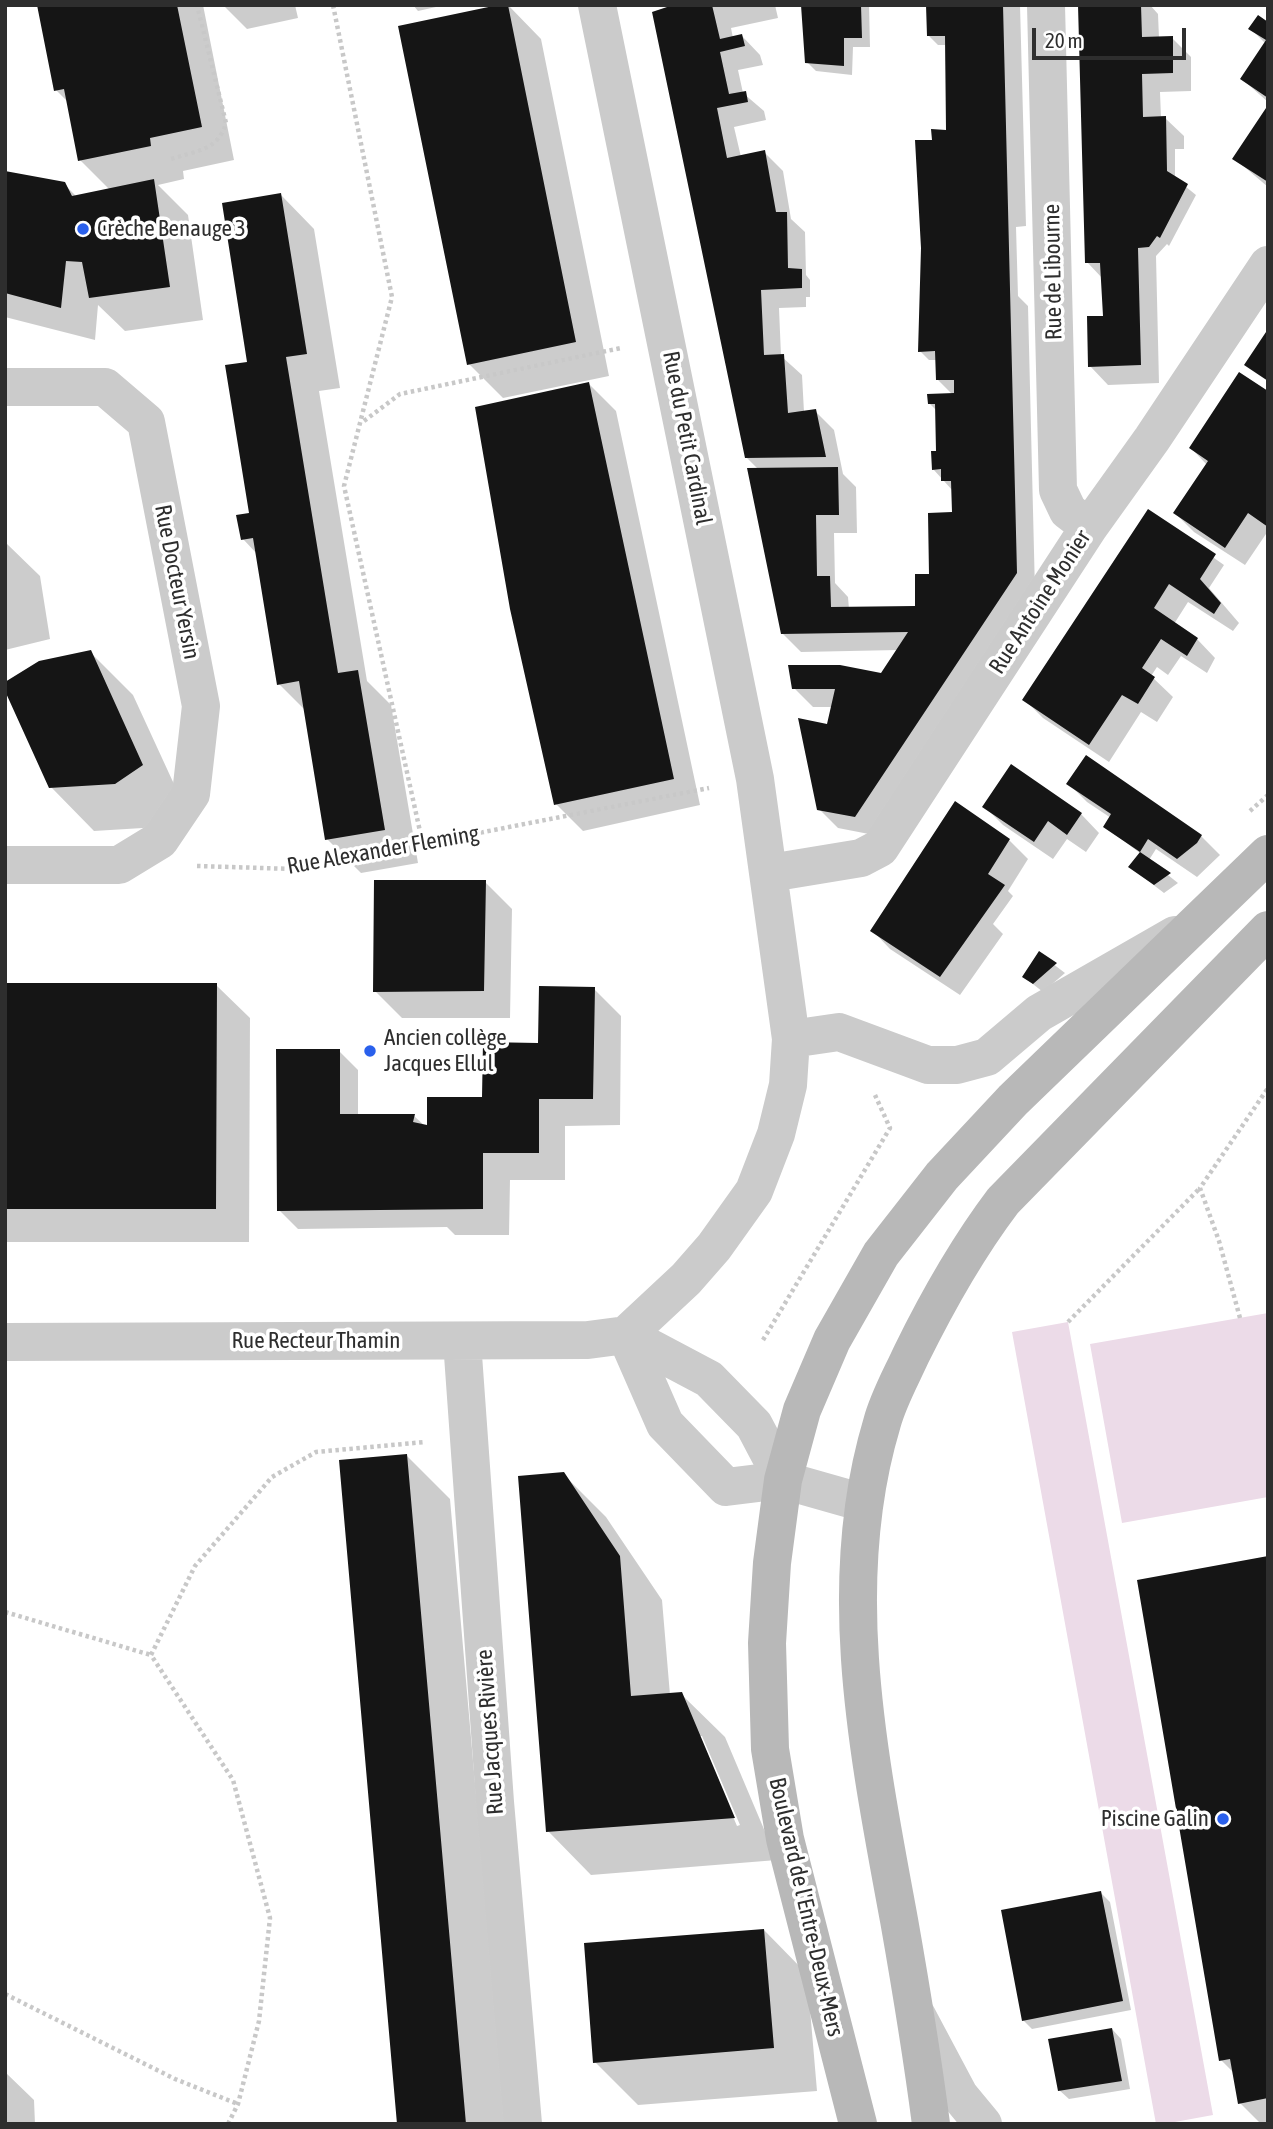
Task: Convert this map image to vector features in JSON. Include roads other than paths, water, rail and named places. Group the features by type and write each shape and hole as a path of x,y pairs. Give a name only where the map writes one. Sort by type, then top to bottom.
{"main road":[{"name":"Boulevard de l'Entre-Deux-Mers","path":"858,2124 785,1839 770,1749 767,1643 772,1563 783,1480 815,1374 881,1254 942,1176 1013,1100 1268,854"},
{"path":"931,2124 916,2015 878,1803 857,1628 864,1503 882,1422 937,1301 967,1249 1003,1201 1268,930"}],"street":[{"name":"Rue du Petit Cardinal","path":"597,5 755,779 791,1038 788,1085 754,1191 714,1247 626,1335"},
{"name":"Rue de Libourne","path":"1046,5 1058,490 1068,511 1088,527"},
{"name":"Rue Antoine Monier","path":"770,873 860,858 880,848 1088,527 1152,439 1268,265"},
{"name":"Rue Docteur Yersin","path":"5,387 105,387 146,422 201,706 191,794 160,840 119,865 5,866"},
{"path":"791,1038 839,1032 928,1065 957,1065 987,1056 1039,1013 1193,925"},
{"path":"626,1335 665,1424 726,1487 783,1480 864,1503"},
{"path":"626,1335 709,1379 754,1424 783,1480"},
{"name":"Rue Recteur Thamin","path":"5,1342 588,1340 626,1335"},
{"name":"Rue Jacques Rivière","path":"462,1341 523,2124"},
{"path":"916,2015 959,2095 983,2124"}],"place":[{"name":"Crèche Benauge 3","path":"83,229"},
{"name":"Ancien collège Jacques Ellul","path":"370,1051"},
{"name":"Piscine Galin","path":"1223,1819"}]}
